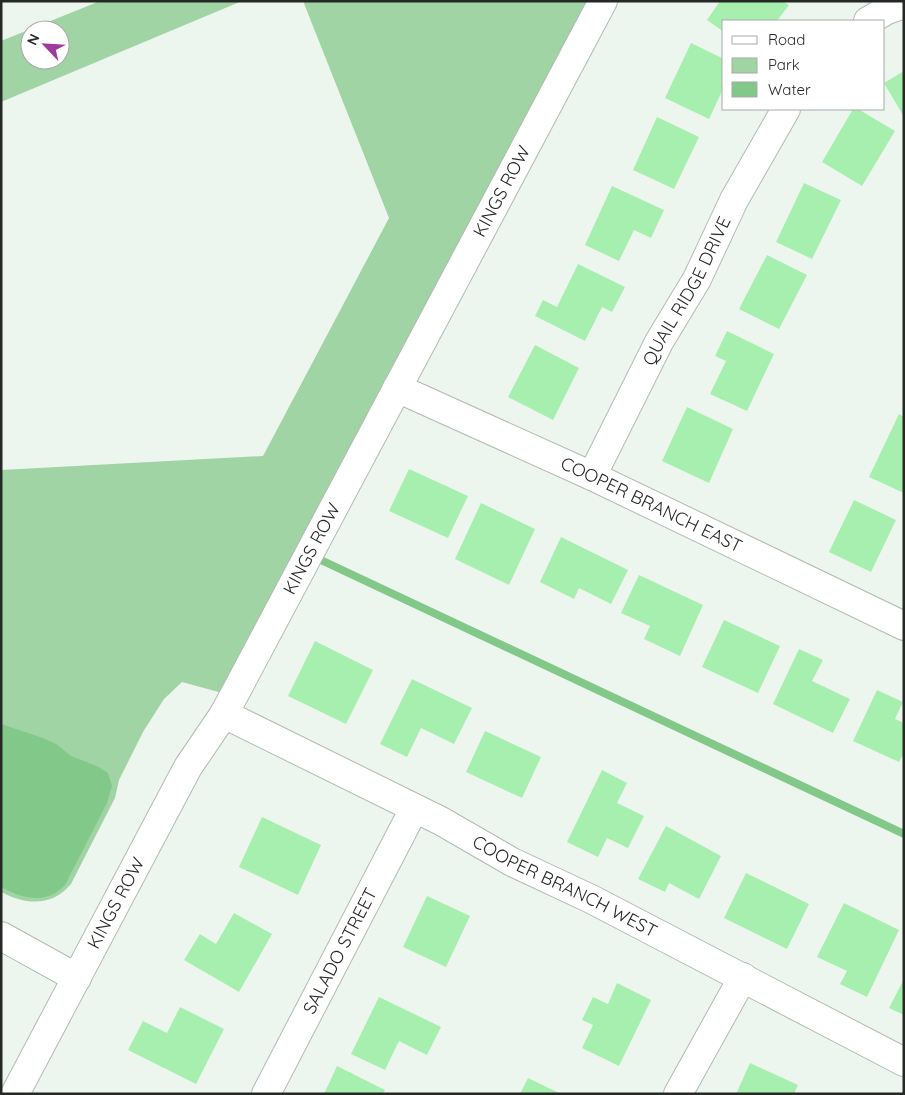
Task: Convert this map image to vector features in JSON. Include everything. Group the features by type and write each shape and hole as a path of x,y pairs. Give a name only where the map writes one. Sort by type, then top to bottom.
{"street":[{"name":"KINGS ROW","path":"15,1094 188,767 224,714 603,1"},
{"path":"870,20 887,10 904,4"},
{"name":"QUAIL RIDGE DRIVE","path":"592,476 659,342 697,279 734,200 785,110"},
{"name":"COOPER BRANCH EAST","path":"397,388 592,476 904,626"},
{"name":"COOPER BRANCH WEST","path":"224,714 355,777 440,821 512,862 591,899 904,1062"},
{"name":"SALADO STREET","path":"266,1094 414,809"},
{"path":"1,936 77,978"},
{"path":"678,1094 742,977"}],"green space":[{"path":"100,1 242,1 1,102 1,41 20,33 20,70 70,70 70,20 53,20"},
{"path":"303,1 603,1 233,696 182,682 164,699 143,732 119,780 115,798 71,884 56,897 38,902 10,896 1,892 1,470 263,456 389,218"}],"water":[{"path":"1,724 43,738 56,744 71,756 99,767 108,773 112,786 107,803 65,885 58,891 42,898 18,895 1,887"}],"building":[{"path":"720,1 783,1 789,5 778,20 722,20 722,31 707,20"},
{"path":"691,43 722,58 722,91 709,119 665,98"},
{"path":"904,71 904,117 885,85 885,82"},
{"path":"852,110 860,110 895,131 862,186 822,162"},
{"path":"657,117 699,137 674,189 633,170"},
{"path":"804,183 841,200 812,259 776,242"},
{"path":"612,186 664,210 651,238 634,230 619,261 585,245"},
{"path":"767,255 807,275 779,329 739,309"},
{"path":"578,264 625,287 612,312 602,307 585,341 535,316 543,300 557,307"},
{"path":"727,331 774,354 747,411 710,394 726,361 715,356"},
{"path":"535,345 579,368 553,420 508,397"},
{"path":"687,407 733,429 709,483 662,461"},
{"path":"899,414 904,417 904,493 869,477"},
{"path":"409,469 468,496 448,538 389,511"},
{"path":"854,500 896,520 871,572 829,552"},
{"path":"481,503 535,529 509,585 455,559"},
{"path":"561,537 628,570 611,604 579,588 574,599 540,582"},
{"path":"639,575 703,605 680,656 644,639 650,626 621,613"},
{"path":"724,620 780,646 758,693 702,667"},
{"path":"315,641 373,670 346,724 288,696"},
{"path":"799,649 823,660 812,681 850,699 833,733 773,704"},
{"path":"412,679 472,708 454,744 421,728 407,757 380,744"},
{"path":"877,690 903,702 895,719 904,723 904,753 899,762 853,741"},
{"path":"485,731 541,757 522,798 466,772"},
{"path":"602,770 627,783 617,803 644,816 628,848 607,838 598,857 567,842"},
{"path":"262,817 321,845 298,895 239,867"},
{"path":"666,826 721,856 699,899 669,883 665,892 638,879"},
{"path":"746,873 809,904 787,949 724,918"},
{"path":"427,896 470,916 446,967 403,947"},
{"path":"844,903 899,930 867,997 840,984 847,971 817,957"},
{"path":"234,913 272,934 239,992 184,960 200,934 216,944"},
{"path":"904,979 904,1015 889,1008"},
{"path":"617,983 651,1000 619,1066 582,1048 593,1025 582,1020 593,997 608,1004"},
{"path":"379,997 441,1027 427,1055 399,1041 385,1070 351,1054"},
{"path":"180,1007 224,1029 196,1084 128,1050 143,1021 167,1033"},
{"path":"750,1063 798,1085 794,1094 736,1094"},
{"path":"337,1066 385,1090 383,1094 324,1094"},
{"path":"528,1078 561,1094 520,1094"}],"waterway":[{"path":"323,561 904,834"}]}
